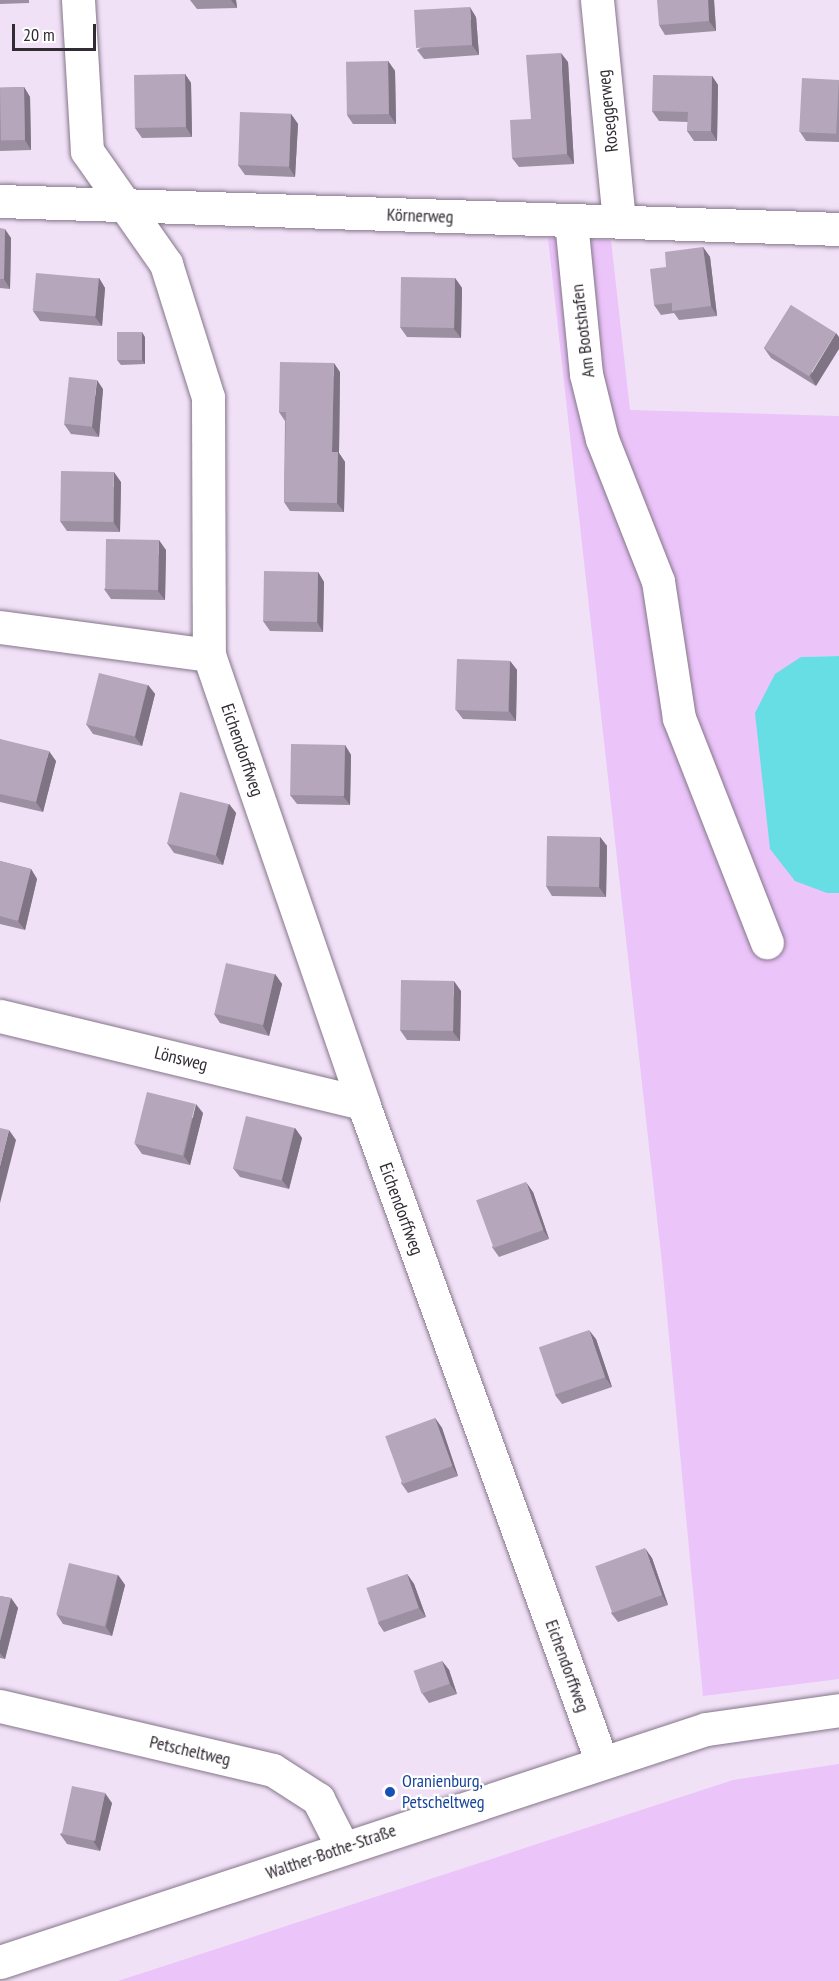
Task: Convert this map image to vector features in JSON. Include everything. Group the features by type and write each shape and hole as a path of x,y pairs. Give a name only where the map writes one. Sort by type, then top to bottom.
{"street":[{"name":"Eichendorffweg","path":"78,0 87,152 166,264 208,397 209,655 363,1103 601,1760"},
{"name":"Roseggerweg","path":"597,0 619,221"},
{"name":"Körnerweg","path":"0,201 839,230"},
{"name":"Am Bootshafen","path":"571,221 586,374 602,439 658,581 680,718 767,942"},
{"path":"0,627 209,655"},
{"name":"Lönsweg","path":"0,1016 363,1103"},
{"name":"Petscheltweg","path":"0,1706 273,1770 318,1799 343,1848"},
{"name":"Walther-Bothe-Straße","path":"0,1962 601,1760 706,1729 839,1710"}],"shaded area":[{"path":"548,238 611,240 630,410 839,416 839,656 801,657 827,893 839,893 839,1679 703,1696 662,1263"},
{"path":"839,1764 839,1981 118,1981 733,1780"}],"water":[{"path":"839,656 839,893 827,893 795,881 770,849 755,713 775,674 801,657"}],"building":[{"path":"657,0 708,0 709,21 659,25"},
{"path":"470,7 472,45 416,48 414,10"},
{"path":"561,53 567,154 512,158 510,120 531,119 526,55"},
{"path":"388,61 389,114 347,115 346,62"},
{"path":"185,74 186,127 135,128 134,75"},
{"path":"653,75 712,76 711,131 687,131 688,112 652,111"},
{"path":"802,78 839,80 836,134 799,132"},
{"path":"0,87 24,87 25,140 1,140"},
{"path":"240,112 291,114 289,167 238,165"},
{"path":"0,228 5,229 4,279 0,279"},
{"path":"703,247 711,306 672,311 672,303 654,305 650,269 666,267 665,252"},
{"path":"36,273 99,278 95,316 33,311"},
{"path":"401,277 455,278 454,328 400,327"},
{"path":"791,305 836,333 809,376 764,348"},
{"path":"117,332 142,332 142,360 117,360"},
{"path":"280,362 334,363 332,452 338,452 337,503 284,502 286,412 279,412"},
{"path":"69,377 97,380 92,427 64,424"},
{"path":"61,471 114,472 113,522 60,521"},
{"path":"106,539 159,540 158,590 105,589"},
{"path":"264,571 318,572 317,622 263,621"},
{"path":"457,659 510,661 508,712 455,710"},
{"path":"99,673 148,685 135,737 86,724"},
{"path":"0,739 49,751 36,802 0,794"},
{"path":"291,744 345,745 344,796 290,795"},
{"path":"180,792 229,804 216,856 167,843"},
{"path":"547,836 600,837 599,887 546,886"},
{"path":"0,861 31,869 18,921 0,916"},
{"path":"226,963 275,974 263,1025 214,1014"},
{"path":"401,980 454,981 453,1031 400,1030"},
{"path":"147,1092 196,1104 183,1156 134,1143"},
{"path":"246,1116 295,1128 281,1180 233,1168"},
{"path":"0,1128 9,1130 0,1166"},
{"path":"526,1182 543,1230 494,1248 476,1200"},
{"path":"589,1330 605,1377 555,1395 539,1347"},
{"path":"435,1418 452,1466 403,1484 385,1436"},
{"path":"645,1548 662,1595 612,1613 595,1566"},
{"path":"69,1563 118,1575 105,1627 56,1614"},
{"path":"407,1574 419,1608 378,1622 366,1588"},
{"path":"0,1596 11,1598 0,1641"},
{"path":"442,1661 450,1684 421,1693 414,1671"},
{"path":"72,1786 105,1793 95,1841 62,1834"}],"place":[{"name":"Oranienburg, Petscheltweg","path":"390,1792"}]}
